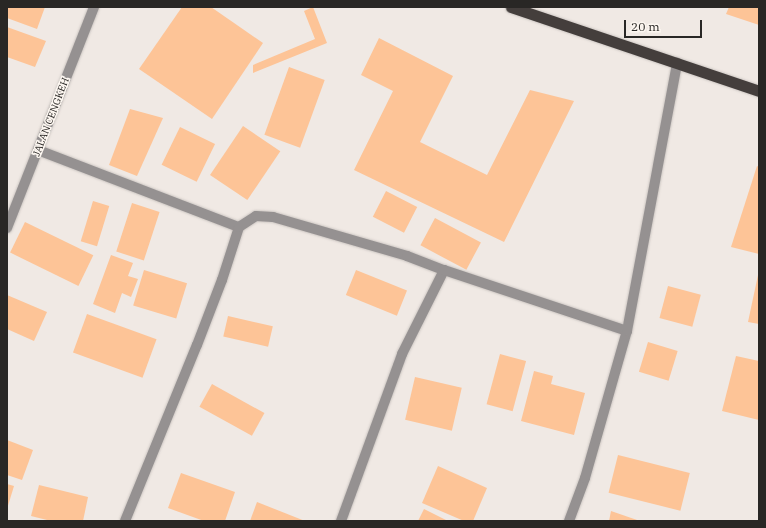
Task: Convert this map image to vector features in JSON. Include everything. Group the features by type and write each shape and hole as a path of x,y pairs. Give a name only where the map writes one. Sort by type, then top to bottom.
{"highway":[{"path":"511,7 531,10 759,91"}],"street":[{"name":"JALAN CENGKEH","path":"7,228 94,7"},
{"path":"569,521 585,478 627,331 677,63"},
{"path":"38,150 239,227"},
{"path":"125,521 200,338 239,227 256,216 273,217 407,256 444,270 627,331"},
{"path":"341,521 402,354 444,270"}],"building":[{"path":"7,7 45,7 37,29 7,18"},
{"path":"182,7 211,7 263,43 212,119 139,69"},
{"path":"313,7 327,43 253,73 253,65 315,39 304,11"},
{"path":"729,7 759,7 759,25 726,14"},
{"path":"7,27 46,41 35,67 7,57"},
{"path":"379,38 453,76 420,142 487,175 530,90 574,101 504,242 354,170 393,91 361,75"},
{"path":"289,67 325,80 300,148 264,135"},
{"path":"130,109 163,118 137,176 109,165"},
{"path":"243,126 280,151 247,200 210,175"},
{"path":"180,127 215,144 197,182 162,165"},
{"path":"757,166 759,167 759,254 731,247"},
{"path":"386,191 417,207 404,233 373,217"},
{"path":"93,201 109,206 97,246 81,241"},
{"path":"132,203 160,212 144,260 116,252"},
{"path":"435,218 481,242 466,270 420,245"},
{"path":"25,222 93,255 78,286 10,253"},
{"path":"111,255 133,263 128,276 138,279 131,297 122,293 115,313 93,304"},
{"path":"144,270 187,283 176,319 133,305"},
{"path":"356,270 407,291 397,316 346,295"},
{"path":"759,275 759,324 748,322"},
{"path":"668,286 701,295 692,327 659,318"},
{"path":"7,295 47,312 34,341 7,329"},
{"path":"87,314 157,339 143,378 73,353"},
{"path":"228,316 273,326 268,347 223,336"},
{"path":"648,342 678,351 669,381 639,372"},
{"path":"500,354 526,361 513,411 487,404"},
{"path":"736,356 759,361 759,420 722,411"},
{"path":"534,371 553,376 551,384 585,393 574,435 521,421"},
{"path":"415,377 462,388 452,431 405,420"},
{"path":"212,384 264,413 252,436 199,407"},
{"path":"7,440 33,450 22,480 7,475"},
{"path":"618,455 690,473 680,511 609,493"},
{"path":"438,466 487,488 473,521 464,521 422,503"},
{"path":"181,473 235,492 225,521 204,521 168,508"},
{"path":"7,484 14,486 7,509"},
{"path":"39,485 88,497 83,521 51,521 31,516"},
{"path":"257,502 305,521 250,521"},
{"path":"424,509 448,521 418,521"},
{"path":"611,511 640,521 609,521"}]}
